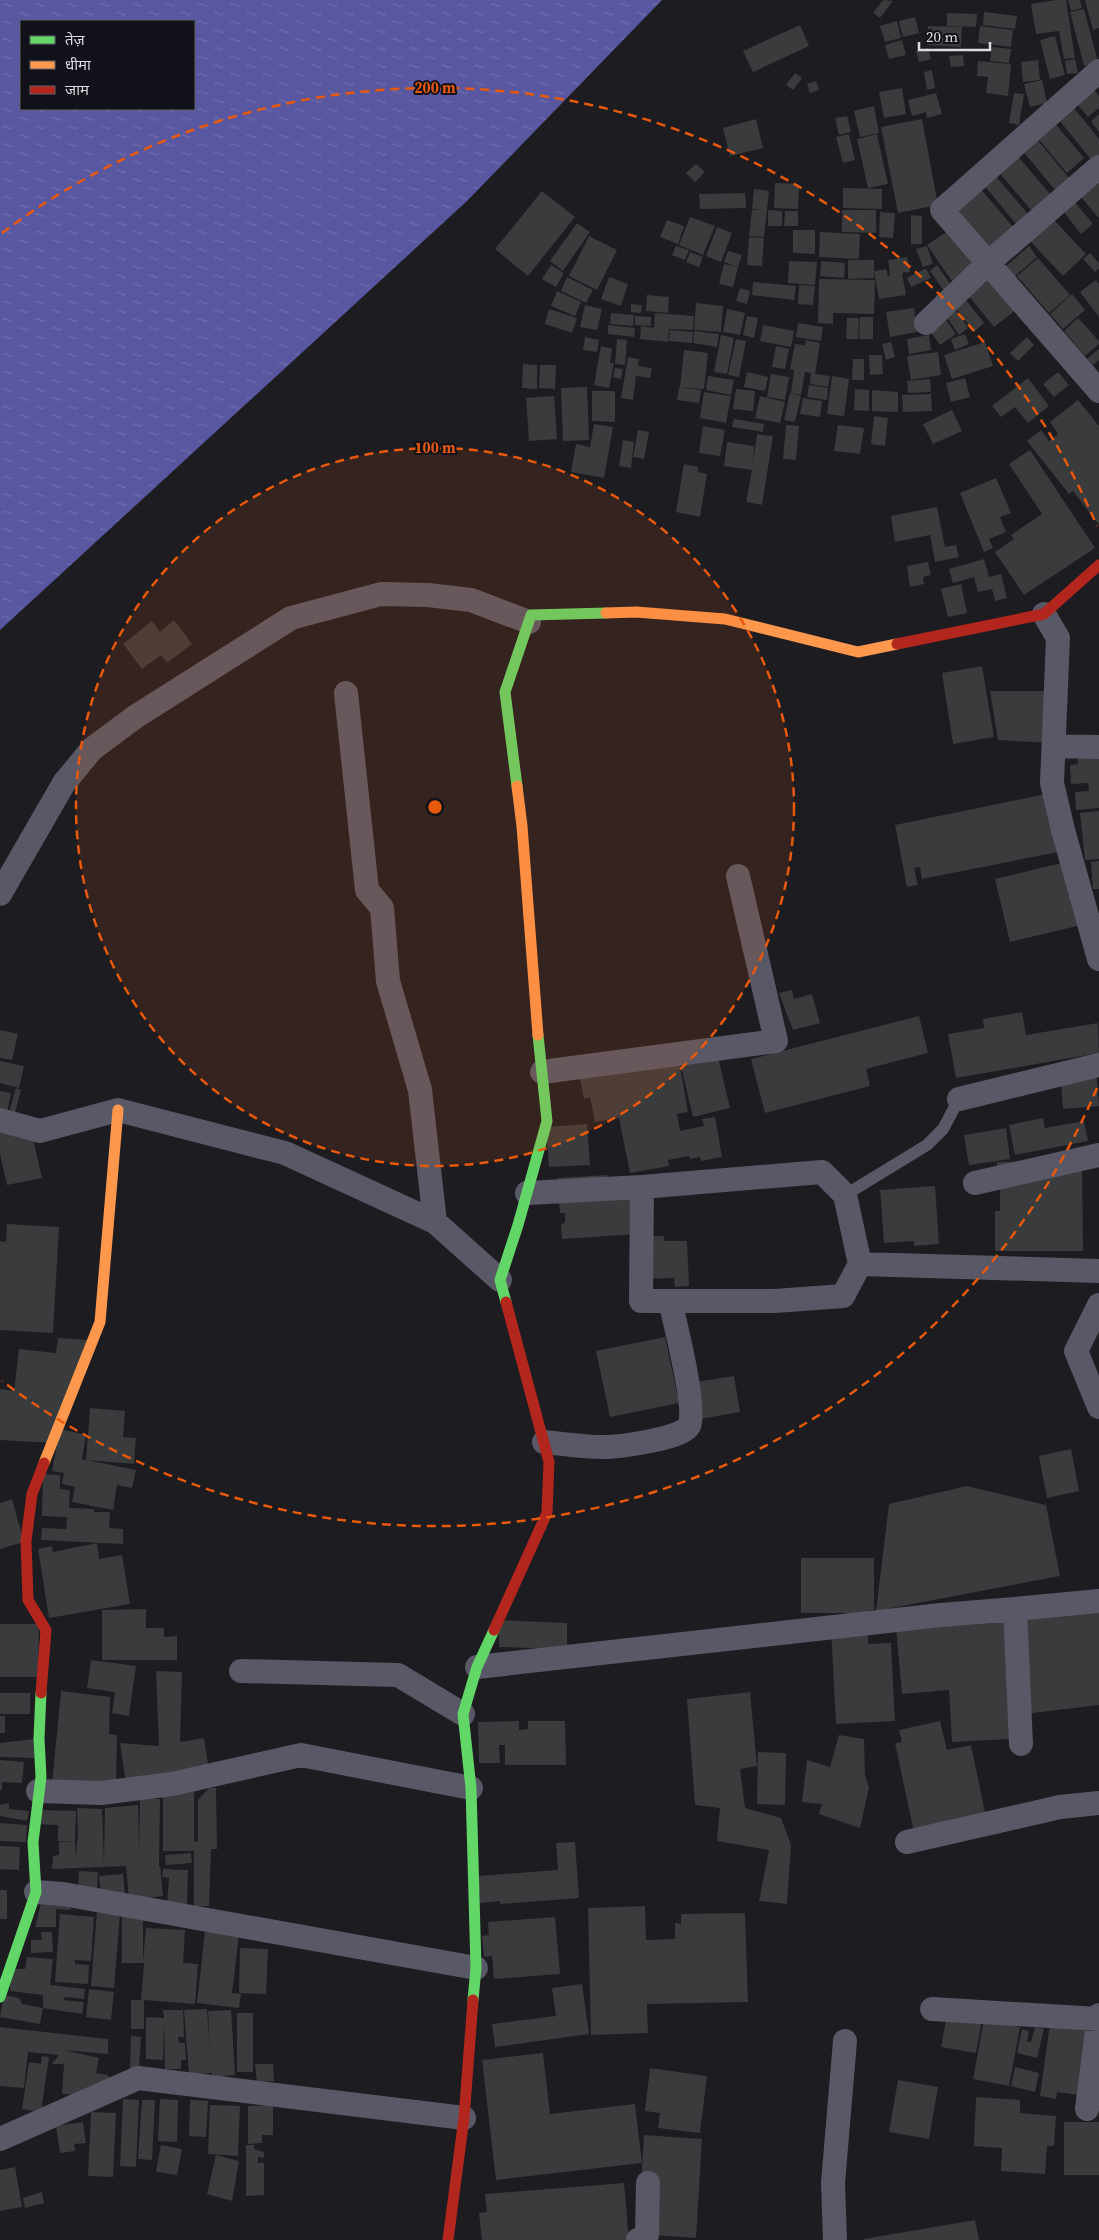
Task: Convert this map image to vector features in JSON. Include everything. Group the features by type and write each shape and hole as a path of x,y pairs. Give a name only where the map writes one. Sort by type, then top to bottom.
{"street":[{"path":"1095,378 988,263 942,210 1099,71"},
{"path":"926,323 988,263 1099,167"},
{"path":"448,2240 464,2118 476,1968 470,1788 464,1714 477,1667 547,1513 549,1462 500,1280 548,1121 542,1072 522,826 505,692 528,622 531,615 636,612 725,619 858,652 1044,614 1099,565"},
{"path":"0,894 64,783 92,749 135,717 290,618 381,594 428,595 471,600 528,622"},
{"path":"1044,614 1058,638 1052,783 1099,959"},
{"path":"346,693 367,890 382,908 388,981 420,1090 435,1222"},
{"path":"1054,746 1099,747"},
{"path":"542,1072 776,1041 738,876"},
{"path":"959,1099 1099,1065"},
{"path":"0,1997 6,1965 36,1892 32,1868 32,1842 41,1777 38,1738 41,1668 46,1630 28,1600 26,1541 32,1494 100,1322 118,1110"},
{"path":"0,1120 40,1130 118,1110 285,1153 435,1222 500,1280"},
{"path":"975,1183 1099,1155"},
{"path":"527,1193 642,1187 822,1172 845,1195 860,1264 843,1296 774,1301 641,1301 642,1187"},
{"path":"860,1264 1099,1271"},
{"path":"544,1442 609,1447 664,1438 686,1430 690,1423 690,1406 683,1359 670,1301"},
{"path":"1099,1305 1076,1351 1099,1407"},
{"path":"477,1667 941,1615 1099,1601"},
{"path":"1014,1609 1021,1744"},
{"path":"241,1672 398,1675 464,1714"},
{"path":"38,1791 101,1793 163,1785 301,1755 470,1788"},
{"path":"907,1842 1060,1807 1099,1803"},
{"path":"36,1892 63,1894 476,1968"},
{"path":"932,2008 1098,2018 1087,2109"},
{"path":"835,2240 833,2183 845,2041"},
{"path":"0,2139 138,2078 464,2118"},
{"path":"638,2240 647,2235 648,2183"}],"lane":[{"path":"845,1195 927,1145 943,1130 959,1099"}],"water":[{"path":"0,0 662,0 467,201 0,630"}],"building":[{"path":"883,0 893,1 880,18 873,13"},
{"path":"1066,0 1075,58 1064,59 1059,31 1036,34 1031,4"},
{"path":"1068,0 1080,0 1082,8 1071,11"},
{"path":"1085,0 1099,0 1099,28 1093,30"},
{"path":"1084,9 1098,62 1084,66 1070,12"},
{"path":"984,12 1017,16 1015,29 983,25"},
{"path":"947,13 977,14 976,27 947,26"},
{"path":"915,17 919,33 903,37 899,21"},
{"path":"897,21 901,38 885,42 880,26"},
{"path":"800,25 809,46 753,72 743,51"},
{"path":"928,26 962,27 961,47 927,45"},
{"path":"980,26 1013,30 1011,47 978,43"},
{"path":"1055,36 1065,75 1050,79 1040,40"},
{"path":"902,40 906,55 889,59 885,45"},
{"path":"992,47 1011,49 1009,63 990,61"},
{"path":"928,48 931,59 919,62 916,51"},
{"path":"963,55 964,66 951,67 949,56"},
{"path":"1075,59 1078,73 1067,74 1065,61"},
{"path":"1038,60 1040,80 1023,82 1021,62"},
{"path":"978,61 1011,64 1008,96 986,93 988,77 977,76"},
{"path":"932,70 935,88 927,90 924,72"},
{"path":"795,73 802,78 793,90 786,85"},
{"path":"1042,80 1047,103 1030,107 1024,84"},
{"path":"816,81 819,90 810,93 807,84"},
{"path":"902,88 906,114 884,118 879,92"},
{"path":"1094,90 1099,96 1099,108 1088,117 1077,104"},
{"path":"936,93 942,114 927,118 926,112 912,116 908,100"},
{"path":"1014,93 1024,94 1019,125 1009,123"},
{"path":"1070,103 1099,139 1099,157 1093,162 1055,115"},
{"path":"874,106 879,133 860,137 854,111"},
{"path":"1099,114 1099,132 1091,121"},
{"path":"847,116 851,132 839,135 835,118"},
{"path":"756,119 763,148 730,156 723,128"},
{"path":"922,119 938,205 898,213 881,127"},
{"path":"1053,121 1084,158 1067,173 1036,136"},
{"path":"849,134 855,160 843,163 836,137"},
{"path":"877,134 888,184 868,188 857,139"},
{"path":"1035,137 1074,184 1060,196 1021,149"},
{"path":"1016,154 1050,194 1031,210 997,170"},
{"path":"696,164 705,172 695,182 686,173"},
{"path":"994,174 1028,214 1016,224 983,184"},
{"path":"1099,181 1099,218 1081,197"},
{"path":"775,183 799,184 798,209 774,208"},
{"path":"843,188 882,189 882,209 843,208"},
{"path":"980,188 1013,227 989,248 955,209"},
{"path":"754,189 769,191 764,237 749,236 752,210 760,210 752,209"},
{"path":"542,191 575,217 528,276 495,249"},
{"path":"745,193 746,208 700,209 699,194"},
{"path":"1074,201 1093,224 1081,234 1062,210"},
{"path":"768,210 782,211 782,226 768,226"},
{"path":"842,210 876,210 876,233 842,232"},
{"path":"785,211 798,211 798,226 784,226"},
{"path":"880,212 895,213 893,238 879,237"},
{"path":"911,215 922,216 922,244 911,244"},
{"path":"690,217 715,226 703,255 679,245"},
{"path":"1053,219 1086,254 1063,276 1030,241"},
{"path":"667,220 684,226 678,244 660,237"},
{"path":"577,223 590,232 563,271 550,261"},
{"path":"717,227 732,233 721,262 706,256"},
{"path":"954,227 981,265 954,284 927,245"},
{"path":"793,230 815,230 815,254 793,253"},
{"path":"820,232 860,234 859,259 819,257"},
{"path":"589,236 617,250 597,290 569,276"},
{"path":"749,237 764,238 762,266 747,265"},
{"path":"676,246 689,250 685,260 672,255"},
{"path":"927,246 933,264 923,267 916,249"},
{"path":"1029,246 1037,257 1014,277 1005,267"},
{"path":"728,251 742,255 738,267 724,262"},
{"path":"690,252 703,257 699,267 686,262"},
{"path":"1090,253 1099,263 1099,268 1095,272 1083,259"},
{"path":"907,257 910,272 902,273 906,295 879,299 874,271 886,269 888,276 890,275 888,260"},
{"path":"1038,258 1070,295 1049,313 1017,276"},
{"path":"848,260 874,260 874,278 848,279"},
{"path":"789,261 817,262 815,285 788,283"},
{"path":"821,261 845,263 844,278 820,276"},
{"path":"724,264 738,267 733,287 719,284"},
{"path":"551,265 564,273 556,287 542,279"},
{"path":"937,265 951,285 944,291 930,271"},
{"path":"926,268 931,278 911,287 907,278"},
{"path":"567,277 593,290 586,303 561,291"},
{"path":"609,277 628,284 621,306 601,299"},
{"path":"992,277 1017,309 994,327 969,296"},
{"path":"819,279 875,280 874,314 833,313 833,324 818,323"},
{"path":"1096,280 1099,284 1099,317 1080,292"},
{"path":"753,282 796,286 794,300 752,295"},
{"path":"799,285 815,286 813,305 798,304"},
{"path":"740,288 750,291 747,304 736,301"},
{"path":"557,291 581,302 575,316 551,306"},
{"path":"1072,294 1085,310 1063,329 1050,314"},
{"path":"647,295 669,297 668,313 646,311"},
{"path":"966,300 984,323 974,332 956,308"},
{"path":"696,303 723,306 721,332 694,330"},
{"path":"631,304 642,305 641,313 631,312"},
{"path":"585,305 602,309 597,330 580,327"},
{"path":"914,308 917,332 890,337 886,312"},
{"path":"549,309 577,318 572,333 545,324"},
{"path":"727,309 745,313 740,335 723,332"},
{"path":"955,309 968,328 959,335 946,316"},
{"path":"611,313 634,315 633,326 610,324"},
{"path":"655,313 694,316 693,330 669,329 668,342 640,339 641,326 654,328"},
{"path":"635,316 651,317 651,326 635,325"},
{"path":"747,316 758,318 754,338 743,335"},
{"path":"860,317 873,317 873,339 859,339"},
{"path":"847,318 859,318 858,339 846,339"},
{"path":"1078,318 1099,341 1099,344 1085,356 1064,331"},
{"path":"946,320 956,334 940,345 930,331"},
{"path":"798,323 823,327 821,341 796,337"},
{"path":"608,325 635,328 634,337 608,334"},
{"path":"763,325 794,331 791,347 760,341"},
{"path":"670,330 693,332 692,343 669,341"},
{"path":"694,331 719,334 717,347 693,343"},
{"path":"965,334 969,344 955,350 951,339"},
{"path":"721,335 734,338 727,374 714,372"},
{"path":"929,335 931,350 909,354 907,339"},
{"path":"585,337 599,340 597,352 583,350"},
{"path":"1027,337 1034,345 1018,361 1010,353"},
{"path":"617,339 627,340 625,365 615,364"},
{"path":"736,339 746,341 739,377 728,375"},
{"path":"806,340 820,343 815,374 830,376 828,387 810,384 811,373 805,372 801,395 791,393 794,370 790,369 795,344 805,345"},
{"path":"891,342 895,357 886,360 882,344"},
{"path":"985,342 993,366 952,379 944,355"},
{"path":"601,346 612,349 610,363 614,363 609,388 594,385"},
{"path":"776,346 789,349 785,369 772,367"},
{"path":"1099,349 1099,360 1092,366 1087,359"},
{"path":"684,350 708,353 704,389 680,387"},
{"path":"938,352 941,375 911,380 907,356"},
{"path":"869,355 882,355 883,374 870,375"},
{"path":"628,357 639,359 638,366 652,368 650,378 636,376 633,400 621,398"},
{"path":"853,359 864,359 864,380 852,380"},
{"path":"523,364 537,365 537,389 522,388"},
{"path":"540,365 556,365 555,389 539,388"},
{"path":"615,368 623,369 621,379 613,377"},
{"path":"747,372 768,377 765,391 744,387"},
{"path":"1058,372 1069,385 1054,397 1043,384"},
{"path":"771,374 789,377 785,400 767,397"},
{"path":"708,376 734,380 731,395 706,390"},
{"path":"832,376 849,379 844,416 827,414"},
{"path":"965,378 970,397 951,402 946,383"},
{"path":"1028,378 1049,406 1028,423 1015,407 1001,417 992,406"},
{"path":"930,379 931,392 908,393 907,381"},
{"path":"809,385 828,388 827,400 807,397"},
{"path":"587,387 589,440 563,441 561,388"},
{"path":"679,387 701,390 699,403 677,400"},
{"path":"736,389 755,391 753,411 733,409"},
{"path":"855,389 869,390 869,411 854,410"},
{"path":"872,390 898,392 898,412 872,411"},
{"path":"592,391 615,391 615,422 592,421"},
{"path":"704,392 731,396 726,423 700,418"},
{"path":"790,393 801,396 795,422 784,420"},
{"path":"931,394 932,411 903,412 902,395"},
{"path":"554,396 557,439 529,441 526,398"},
{"path":"760,396 785,402 780,423 755,418"},
{"path":"803,398 822,401 820,417 800,414"},
{"path":"1078,400 1099,426 1099,525 1073,491 1069,494 1027,441 1041,430 1049,441 1058,434 1050,422"},
{"path":"952,410 962,431 933,444 923,424"},
{"path":"874,416 888,418 885,446 871,444"},
{"path":"734,419 764,424 763,432 732,427"},
{"path":"594,424 613,427 604,478 571,472 576,444 590,447"},
{"path":"786,425 799,426 796,460 783,459"},
{"path":"838,425 864,428 860,454 834,451"},
{"path":"703,426 725,430 720,456 699,453"},
{"path":"638,430 649,432 644,459 633,457"},
{"path":"757,434 773,436 762,505 746,502 752,470 724,466 727,442 754,446 753,464"},
{"path":"623,440 634,442 631,468 619,466"},
{"path":"1030,450 1095,548 1024,595 995,552 1014,539 1011,535 1042,514 1009,464"},
{"path":"684,464 698,467 698,472 707,474 700,517 676,512"},
{"path":"996,478 1011,513 1000,517 1006,532 989,539 993,548 984,552 960,493"},
{"path":"937,507 945,547 956,545 959,557 935,562 930,535 895,542 891,516"},
{"path":"984,559 989,577 1001,574 1007,598 995,601 992,589 978,592 974,577 953,583 949,569"},
{"path":"928,562 931,575 923,577 924,584 910,587 907,566"},
{"path":"961,584 967,613 948,617 941,589"},
{"path":"174,620 192,644 167,663 161,655 142,669 123,644 152,621 160,632"},
{"path":"982,666 994,737 953,744 942,673"},
{"path":"990,691 1052,691 1050,743 998,740"},
{"path":"1099,754 1099,808 1076,810 1075,792 1089,791 1088,783 1071,784 1070,765 1078,764 1077,755"},
{"path":"1046,794 1058,852 922,879 920,867 914,868 918,885 907,887 895,825"},
{"path":"1099,811 1099,859 1085,860 1080,813"},
{"path":"1099,861 1099,889 1093,889 1091,862"},
{"path":"1066,862 1081,925 1010,942 995,879"},
{"path":"792,990 794,999 812,994 820,1023 793,1030 779,993"},
{"path":"1022,1012 1026,1035 1098,1023 1099,1053 956,1078 948,1034 984,1028 983,1019"},
{"path":"919,1016 928,1053 866,1069 870,1086 765,1113 751,1059"},
{"path":"0,1030 18,1034 12,1060 0,1058"},
{"path":"718,1057 730,1108 693,1117 681,1066"},
{"path":"0,1061 24,1066 19,1088 0,1083"},
{"path":"679,1061 688,1112 677,1114 680,1131 704,1126 702,1119 715,1117 722,1157 701,1161 700,1157 690,1159 689,1156 668,1160 669,1166 630,1173 619,1118 595,1122 590,1097 584,1099 580,1079"},
{"path":"1096,1068 1099,1106 1063,1109 1060,1070"},
{"path":"16,1088 21,1090 15,1113 9,1112"},
{"path":"0,1091 11,1093 7,1113 0,1111"},
{"path":"1043,1118 1045,1128 1084,1121 1088,1141 1015,1155 1009,1125"},
{"path":"14,1123 18,1138 32,1135 42,1178 7,1185 0,1154 0,1127"},
{"path":"587,1124 590,1165 549,1167 546,1127"},
{"path":"1006,1128 1010,1159 969,1165 964,1135"},
{"path":"1082,1160 1083,1251 995,1251 995,1211 1000,1211 1000,1183 997,1182 997,1162"},
{"path":"607,1175 608,1184 634,1191 637,1234 562,1239 561,1224 565,1223 565,1213 560,1213 557,1178"},
{"path":"935,1186 939,1244 914,1246 914,1241 884,1243 880,1190"},
{"path":"7,1224 59,1227 53,1333 0,1330 0,1241 6,1242"},
{"path":"664,1236 664,1241 687,1241 689,1286 675,1287 674,1278 642,1279 640,1237"},
{"path":"665,1337 679,1403 610,1417 596,1351"},
{"path":"58,1338 87,1340 52,1443 0,1440 0,1389 14,1391 19,1349 56,1353"},
{"path":"734,1376 740,1412 689,1421 683,1384"},
{"path":"90,1408 125,1411 123,1437 136,1438 134,1464 87,1460 136,1470 132,1488 117,1485 113,1510 72,1502 75,1487 62,1484 64,1473 52,1471 60,1429 86,1435 82,1459 86,1460"},
{"path":"1071,1449 1079,1491 1047,1498 1039,1456"},
{"path":"43,1474 60,1475 60,1489 70,1490 69,1508 94,1509 94,1512 110,1512 109,1528 123,1529 123,1544 41,1540 42,1528 66,1529 67,1517 42,1516"},
{"path":"967,1486 1046,1505 1060,1576 876,1611 889,1504"},
{"path":"12,1499 24,1542 0,1549 0,1503"},
{"path":"97,1543 99,1559 122,1555 130,1604 49,1618 38,1549 52,1546 53,1552"},
{"path":"801,1558 874,1558 874,1610 866,1611 866,1617 845,1617 845,1613 801,1613"},
{"path":"1021,1607 1099,1612 1099,1705 1024,1714"},
{"path":"146,1609 146,1628 164,1628 164,1637 177,1636 177,1660 102,1660 102,1610"},
{"path":"1004,1617 1011,1739 952,1742 949,1690 902,1694 896,1628"},
{"path":"499,1620 567,1623 567,1649 499,1647"},
{"path":"0,1624 39,1624 38,1677 0,1677"},
{"path":"868,1626 868,1644 891,1643 895,1721 836,1724 831,1628"},
{"path":"91,1660 136,1666 129,1716 112,1713 115,1692 87,1688"},
{"path":"156,1671 182,1672 180,1742 204,1738 209,1771 126,1785 120,1743 159,1746"},
{"path":"61,1691 110,1697 109,1734 117,1735 116,1786 52,1784"},
{"path":"750,1692 757,1766 740,1769 745,1808 781,1818 791,1845 787,1904 759,1901 769,1850 717,1841 720,1808 695,1805 687,1699"},
{"path":"0,1693 30,1693 30,1714 0,1714"},
{"path":"0,1716 5,1716 5,1733 0,1733"},
{"path":"519,1721 519,1730 528,1729 528,1721 565,1721 566,1765 505,1765 505,1745 499,1745 500,1763 479,1763 478,1722"},
{"path":"940,1721 947,1750 971,1745 987,1822 915,1837 895,1743 902,1742 899,1730"},
{"path":"839,1735 864,1739 865,1775 869,1788 860,1828 819,1814 822,1804 802,1802 807,1760 830,1767"},
{"path":"34,1739 36,1758 0,1757 0,1743"},
{"path":"758,1752 786,1753 785,1805 757,1804"},
{"path":"0,1760 24,1762 22,1783 2,1782 2,1790 0,1790"},
{"path":"209,1788 216,1788 217,1849 211,1849 209,1906 194,1906 194,1851 163,1851 163,1797 194,1790 194,1842 198,1841 198,1800"},
{"path":"140,1798 160,1799 159,1867 160,1865 163,1896 129,1900 126,1866 52,1869 53,1856 59,1855 59,1842 75,1841 76,1859 78,1841 77,1808 102,1809 104,1863 105,1808 138,1805 139,1849"},
{"path":"9,1803 9,1809 29,1811 27,1821 0,1816 0,1805"},
{"path":"38,1810 76,1811 75,1841 58,1841 58,1825 37,1824"},
{"path":"0,1823 27,1825 26,1842 0,1841"},
{"path":"575,1842 579,1898 500,1904 500,1901 480,1903 478,1876 558,1870 556,1843"},
{"path":"0,1846 20,1847 19,1870 0,1869"},
{"path":"191,1853 192,1863 166,1865 165,1855"},
{"path":"163,1869 188,1870 187,1904 167,1904 169,1878 162,1877"},
{"path":"79,1871 98,1872 97,1891 78,1890"},
{"path":"123,1874 125,1893 101,1895 99,1876"},
{"path":"0,1890 7,1890 7,1919 0,1919"},
{"path":"43,1895 68,1902 71,1910 56,1909 56,1927 35,1927"},
{"path":"645,1906 646,1940 675,1939 675,1923 681,1924 681,1914 745,1913 748,2002 647,2004 648,2033 591,2035 588,1908"},
{"path":"97,1911 120,1913 114,1988 91,1986"},
{"path":"122,1911 143,1911 143,1961 146,1928 185,1930 183,1963 198,1964 195,2004 144,2000 144,2029 131,2029 131,2000 141,2000 144,1963 122,1963"},
{"path":"60,1914 94,1917 91,1961 75,1960 75,1964 89,1965 88,1984 55,1982"},
{"path":"555,1917 560,1974 494,1979 492,1956 484,1957 482,1936 489,1935 488,1922"},
{"path":"206,1922 240,1926 232,1993 241,1994 239,2008 197,2003"},
{"path":"41,1932 52,1932 53,1952 31,1953 31,1940 42,1940"},
{"path":"240,1948 268,1949 266,1994 239,1993"},
{"path":"27,1957 53,1959 50,1985 85,1989 84,1999 65,1997 63,2000 84,2002 82,2014 43,2008 43,1995 10,1991 12,1969 25,1969"},
{"path":"582,1984 589,2034 495,2047 492,2024 556,2016 552,1988"},
{"path":"89,1989 114,1992 111,2020 86,2017"},
{"path":"4,1995 19,1998 22,2004 43,2008 40,2024 0,2017"},
{"path":"207,2009 210,2053 208,2011 231,2010 235,2075 212,2077 212,2073 189,2075 184,2010"},
{"path":"163,2010 183,2010 184,2037 178,2037 179,2043 185,2043 186,2060 181,2060 181,2069 165,2069 164,2021 163,2060 146,2059 146,2017 164,2018"},
{"path":"237,2013 253,2013 253,2072 237,2072"},
{"path":"947,2014 982,2020 976,2053 941,2047"},
{"path":"984,2020 1020,2027 1009,2086 973,2079"},
{"path":"1050,2023 1088,2028 1079,2095 1057,2092 1056,2099 1040,2096"},
{"path":"0,2027 108,2039 108,2054 64,2050 99,2058 96,2073 108,2075 112,2085 88,2095 62,2094 64,2064 52,2064 59,2055 28,2052 24,2088 0,2086"},
{"path":"1035,2027 1044,2029 1037,2058 1017,2053 1022,2029 1029,2031 1027,2041 1031,2042"},
{"path":"131,2036 141,2037 139,2069 130,2069"},
{"path":"543,2053 550,2114 635,2104 642,2163 496,2180 482,2060"},
{"path":"42,2056 49,2057 41,2112 22,2109 29,2062 41,2064"},
{"path":"255,2064 273,2064 274,2081 257,2082"},
{"path":"1015,2067 1039,2073 1035,2092 1011,2086"},
{"path":"650,2068 707,2076 700,2133 658,2128 660,2113 645,2111"},
{"path":"898,2080 938,2087 929,2139 889,2132"},
{"path":"976,2097 1020,2100 1020,2113 1056,2116 1054,2146 1047,2146 1045,2174 1001,2171 1002,2148 974,2146"},
{"path":"123,2099 139,2100 136,2167 120,2166"},
{"path":"160,2099 178,2100 177,2142 158,2141"},
{"path":"142,2100 155,2100 152,2160 138,2159"},
{"path":"190,2100 208,2101 206,2137 189,2136"},
{"path":"210,2105 240,2106 238,2156 208,2154"},
{"path":"273,2105 273,2135 262,2135 262,2143 248,2144 248,2106"},
{"path":"91,2112 116,2113 113,2177 88,2176"},
{"path":"83,2122 86,2143 74,2144 75,2151 60,2153 56,2126"},
{"path":"1064,2122 1099,2122 1099,2175 1064,2175"},
{"path":"644,2135 702,2139 696,2238 638,2234"},
{"path":"161,2145 182,2149 177,2175 156,2172"},
{"path":"246,2145 254,2145 254,2149 264,2152 264,2158 258,2157 258,2163 264,2163 264,2195 246,2196"},
{"path":"216,2155 239,2161 232,2201 207,2194"},
{"path":"15,2167 22,2207 0,2211 0,2170"},
{"path":"624,2183 629,2240 482,2240 479,2213 487,2212 485,2194"},
{"path":"42,2192 44,2203 25,2208 23,2198"},
{"path":"975,2220 979,2240 864,2240 864,2239"}],"traffic: fast":[{"path":"517,786 505,692 531,615 606,613"},
{"path":"506,1302 500,1280 518,1225 547,1121 538,1035"},
{"path":"473,2000 476,1968 471,1788 463,1714 477,1667 494,1630"},
{"path":"0,1997 36,1892 33,1842 41,1777 39,1738 41,1693"}],"traffic: slow":[{"path":"606,613 636,612 725,619 858,652 897,644"},
{"path":"517,786 522,826 538,1035"},
{"path":"44,1463 100,1322 118,1110"}],"traffic: jam":[{"path":"897,644 1044,614 1099,565"},
{"path":"494,1630 547,1513 549,1462 506,1302"},
{"path":"41,1693 46,1630 28,1600 26,1541 32,1494 44,1463"},
{"path":"448,2240 464,2118 473,2000"}]}
